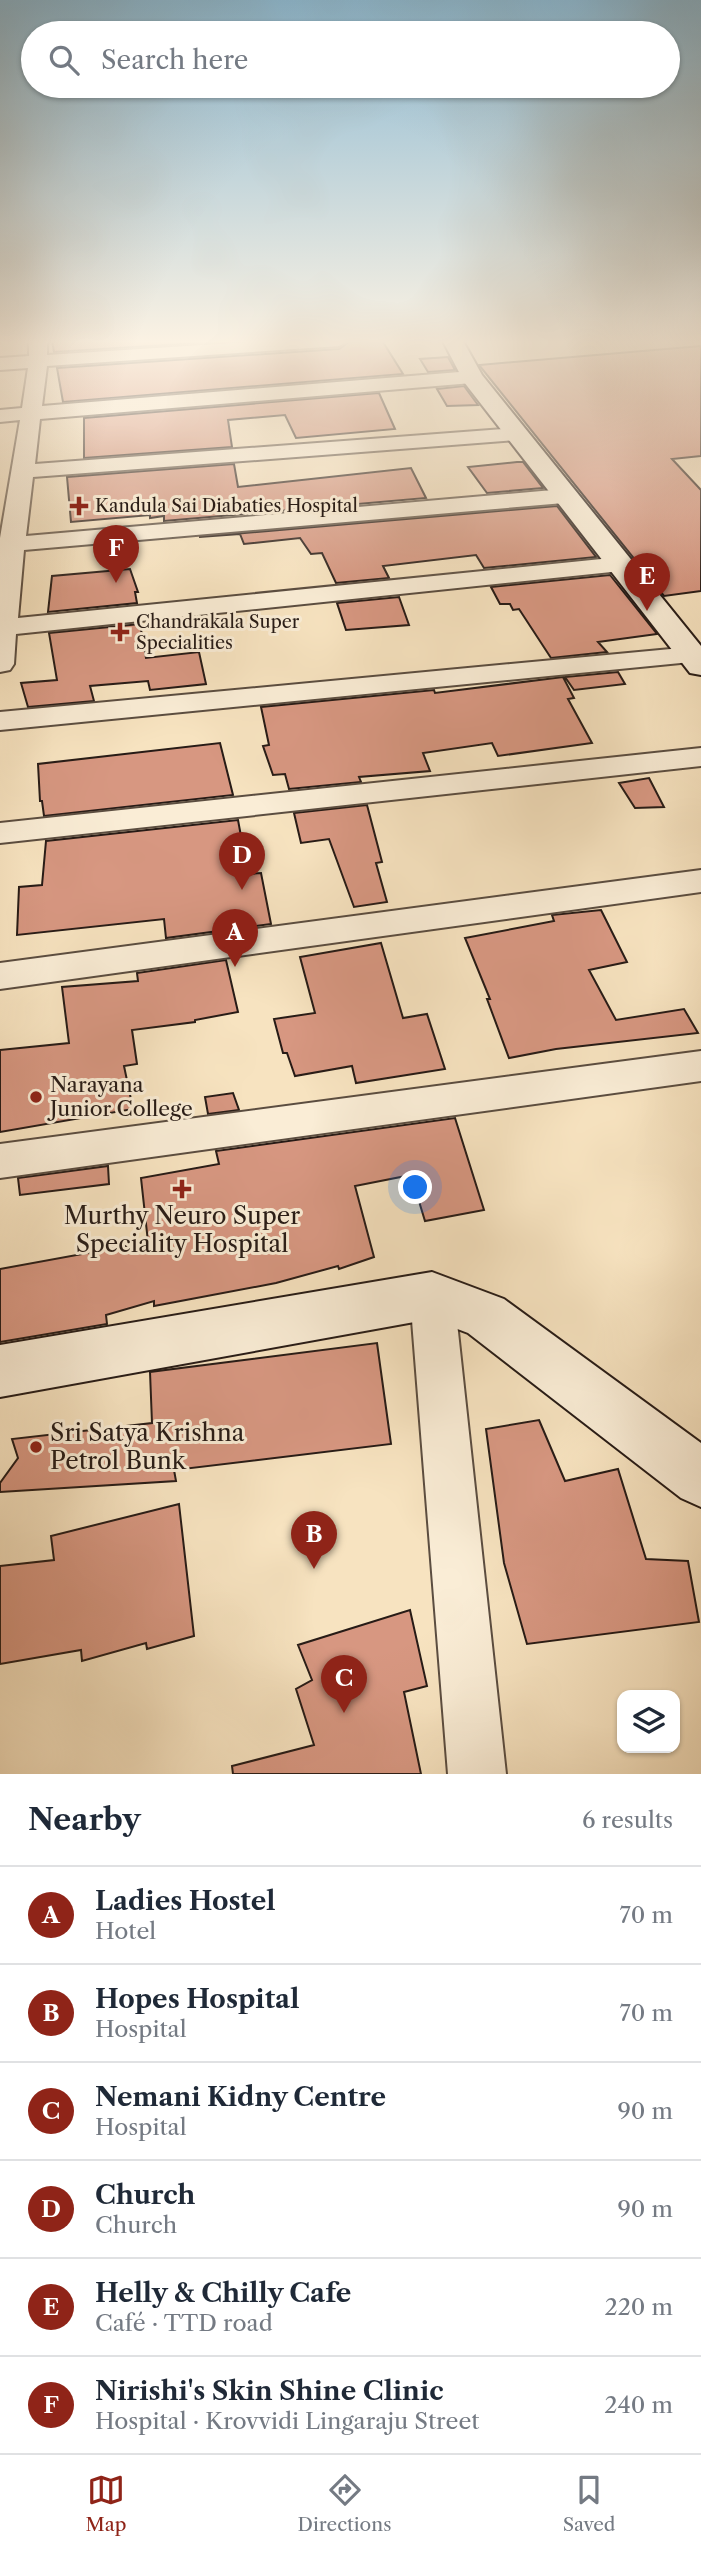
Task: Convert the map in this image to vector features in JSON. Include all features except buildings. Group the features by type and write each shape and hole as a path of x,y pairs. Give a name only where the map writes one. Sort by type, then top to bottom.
{"street":[{"path":"0,664 6,544 25,471 30,424"},
{"path":"510,424 696,661"},
{"path":"25,471 518,434"},
{"path":"6,544 564,496"},
{"path":"2,627 621,564"},
{"path":"0,721 696,661"},
{"path":"0,834 701,757"},
{"path":"0,976 701,881"},
{"path":"0,1161 701,1066"},
{"path":"0,1371 432,1295 486,1316 701,1478"},
{"path":"432,1295 477,1774"}],"place":[{"name":"Kandula Sai Diabaties Hospital","path":"79,506"},
{"name":"Nirishi's Skin Shine Clinic","path":"116,583"},
{"name":"Helly & Chilly Cafe","path":"647,611"},
{"name":"Chandrakala Super Specialities","path":"120,632"},
{"name":"Church","path":"242,890"},
{"name":"Ladies Hostel","path":"235,967"},
{"name":"Narayana Junior College","path":"36,1097"},
{"name":"Murthy Neuro Super Speciality Hospital","path":"182,1189"},
{"name":"Sri Satya Krishna Petrol Bunk","path":"36,1447"},
{"name":"Hopes Hospital","path":"314,1569"},
{"name":"Nemani Kidny Centre","path":"344,1713"}]}
